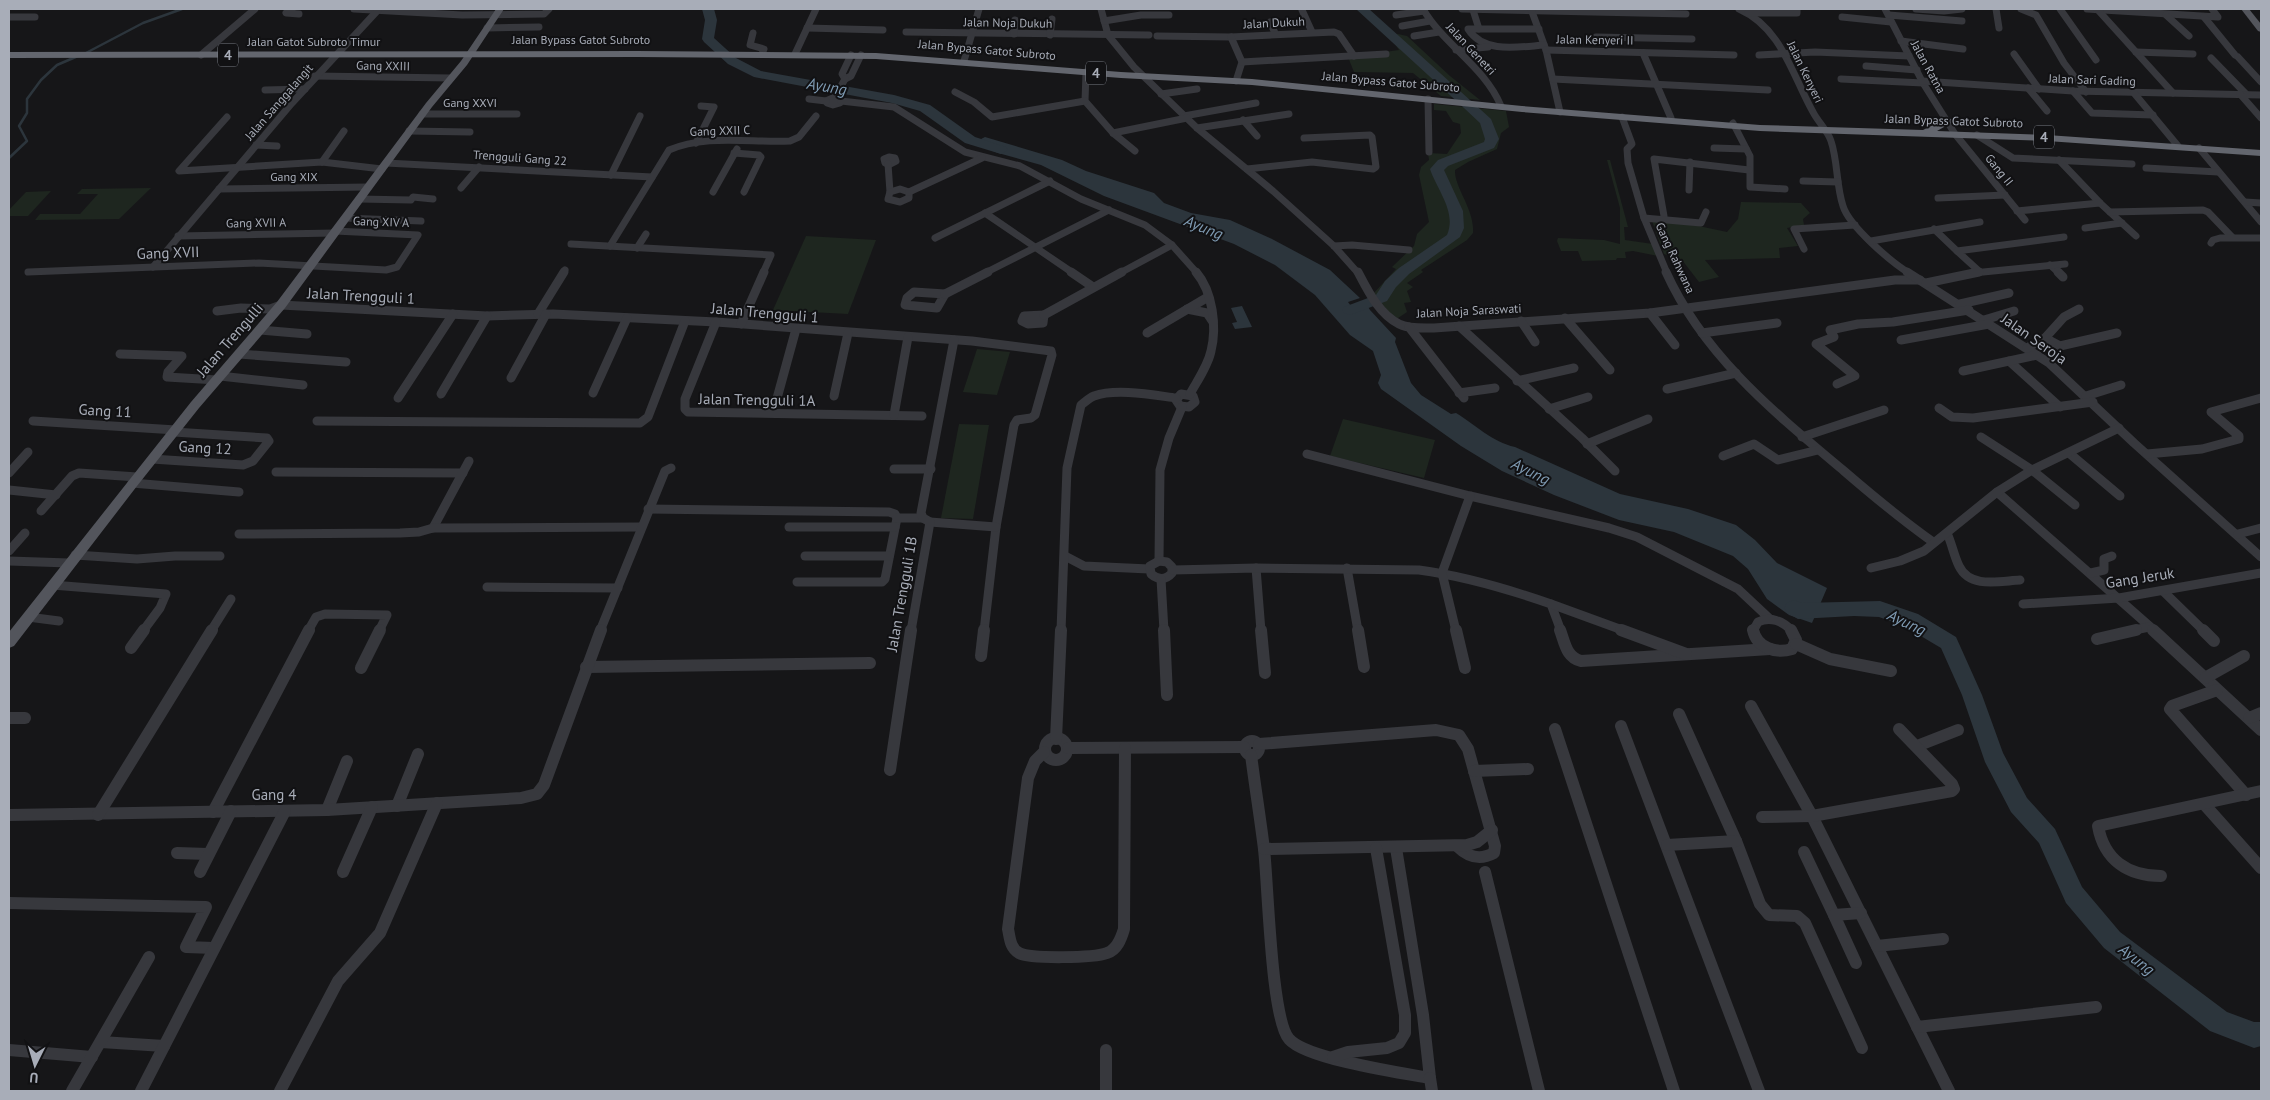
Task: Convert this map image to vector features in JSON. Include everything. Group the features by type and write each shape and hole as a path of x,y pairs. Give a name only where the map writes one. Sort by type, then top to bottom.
{"highway":[{"name":"Jalan Gatot Subroto Timur","path":"9,55 469,54"},
{"name":"Jalan Bypass Gatot Subroto","path":"469,54 856,55 1236,81 1622,117 1802,131 1954,133 2176,144 2199,148 2261,153"},
{"name":"Jalan Bypass Gatot Subroto","path":"1559,111 1671,118 1734,125"},
{"path":"1926,133 1947,121"}],"main road":[{"path":"2245,9 2258,21 2261,29"},
{"name":"Jalan Trengulli","path":"9,642 134,480 281,305 422,114 469,54 497,12"}],"street":[{"path":"201,55 255,9"},
{"path":"292,9 286,13 299,14"},
{"path":"354,9 544,14 549,9"},
{"path":"795,54 816,9"},
{"path":"964,61 979,9"},
{"path":"1101,9 1108,35"},
{"path":"1462,9 1686,14"},
{"name":"Jalan Kenyeri","path":"1739,9 1748,13 1767,28 1784,52 1813,112 1825,130"},
{"path":"1748,13 1797,13 1796,9"},
{"path":"1916,9 1949,11 1962,9"},
{"path":"1996,9 1999,28"},
{"path":"2021,9 2036,15 2064,63 2086,92"},
{"path":"2060,9 2096,60"},
{"path":"2087,9 2218,17 2212,9"},
{"path":"2097,9 2174,94"},
{"name":"Jalan Sanggalangit","path":"152,267 315,76 374,10"},
{"path":"1302,10 1312,32"},
{"path":"1396,15 1423,10"},
{"name":"Jalan Genetri","path":"1423,10 1439,32 1489,84 1497,105"},
{"path":"1473,10 1479,29"},
{"path":"1532,10 1545,48 1559,111"},
{"path":"2160,12 2189,36"},
{"path":"1104,21 1141,15 1169,15"},
{"path":"1842,17 1888,15 1962,21"},
{"name":"Jalan Ratna","path":"1888,15 1923,82 1954,133"},
{"path":"9,17 35,17"},
{"path":"2204,17 2261,82"},
{"path":"1050,35 1052,19"},
{"path":"1014,34 1015,20"},
{"path":"1402,26 1430,21"},
{"path":"1270,22 1275,33"},
{"path":"487,28 539,28"},
{"path":"807,28 883,30"},
{"path":"1488,47 1472,36 1468,29 1539,29"},
{"name":"Jalan Noja Dukuh","path":"906,32 1149,36"},
{"path":"1414,36 1439,32"},
{"path":"753,33 750,45 764,49 759,54"},
{"name":"Jalan Dukuh","path":"1242,62 1231,37 1275,33 1338,33 1354,56"},
{"name":"Jalan Noja Saraswati","path":"1108,35 1143,75 1185,117 1334,246 1358,271 1370,295 1394,321 1409,327 1458,326 1650,313 1895,280 1923,282 1980,272 2065,264"},
{"path":"1157,36 1231,37"},
{"path":"1596,37 1692,39"},
{"path":"1632,37 1640,53"},
{"path":"1901,40 1963,49"},
{"name":"Jalan Kenyeri II","path":"1456,50 1488,47 1545,48 1734,56"},
{"path":"1759,54 1784,52 1909,56"},
{"path":"2136,52 2193,54"},
{"name":"Jalan Kenyeri II","path":"1640,53 1657,84 1671,118"},
{"path":"1236,81 1242,62 1386,54"},
{"path":"2014,54 2039,88"},
{"path":"838,97 844,80 842,76 856,55"},
{"path":"844,80 851,76 855,68 856,55"},
{"path":"2211,58 2243,94 2261,118"},
{"path":"1866,66 1917,70"},
{"path":"846,68 855,68"},
{"path":"1086,72 1085,101 1113,133 1135,151"},
{"name":"Gang XXIII","path":"315,76 451,78"},
{"path":"1553,79 1768,90"},
{"name":"Jalan Sari Gading","path":"1841,79 2039,88 2086,92 2261,95"},
{"path":"265,90 305,88"},
{"path":"2028,88 2047,110"},
{"path":"1161,94 1197,89"},
{"path":"2074,91 2092,113 2153,115"},
{"path":"955,92 974,102 988,116 995,117 1085,101"},
{"path":"2134,93 2176,144"},
{"path":"2193,94 2203,104"},
{"path":"809,99 826,101 838,97 894,107 945,141 982,158 1020,166 1081,199 1145,225 1172,244 1200,276 1208,297 1214,325 1211,352 1190,394 1195,398 1192,406 1146,394 1110,393 1093,396 1082,406 1067,468 1065,556 1056,739"},
{"path":"1429,152 1432,100"},
{"path":"1113,133 1256,103"},
{"path":"696,143 714,107 701,106"},
{"name":"Gang XXVI","path":"422,114 517,114"},
{"path":"1197,128 1289,114"},
{"path":"611,176 640,116"},
{"name":"Gang XXII C","path":"610,246 669,150 684,144 799,138 816,116"},
{"path":"227,117 179,170 181,172 322,162 384,166"},
{"name":"Gang Rahwana","path":"1622,117 1632,144 1627,149 1628,163 1644,218 1661,259 1685,308 1702,333 1736,373 1802,437 1933,542"},
{"path":"1243,120 1257,136"},
{"path":"1734,125 1750,156 1749,185 1752,187 1785,189"},
{"name":"Jalan Seroja","path":"1825,130 1832,142 1844,207 1854,225 1871,242 1907,272 2038,355 2089,399 2261,557"},
{"path":"322,162 344,131"},
{"path":"410,131 470,132"},
{"name":"Gang II","path":"1954,133 2025,220"},
{"path":"1247,169 1312,162 1376,168 1373,140 1370,135 1304,138"},
{"path":"1977,135 2011,158 2132,164"},
{"path":"713,192 741,142"},
{"path":"256,145 277,146"},
{"path":"1714,148 1746,149"},
{"path":"2199,148 2261,222"},
{"path":"734,153 759,155 761,157 744,192"},
{"path":"893,191 909,192 982,158"},
{"path":"1664,216 1654,160 1690,162 1749,170"},
{"path":"2059,160 2100,203 2136,236"},
{"path":"1690,162 1690,190"},
{"path":"892,163 893,191 888,199 896,202 909,198 909,192"},
{"name":"Trengguli Gang 22","path":"384,166 479,167 652,177"},
{"path":"461,188 479,167"},
{"path":"2146,168 2218,172"},
{"path":"936,238 1050,181"},
{"path":"1803,181 1838,182"},
{"name":"Gang XIX","path":"219,189 368,187"},
{"path":"1938,198 2005,196"},
{"path":"359,199 433,199"},
{"path":"2245,202 2261,203"},
{"path":"2018,211 2100,203"},
{"path":"944,294 1037,249 1109,210"},
{"path":"2110,212 2203,210 2208,212 2232,238"},
{"name":"Gang Rahwana","path":"1644,218 1701,223 1706,212"},
{"path":"985,213 1093,287"},
{"path":"345,218 421,221"},
{"path":"1871,242 1980,222"},
{"path":"2085,228 2122,223"},
{"path":"1804,249 1792,230 1854,225"},
{"path":"1934,229 1980,272"},
{"name":"Gang XVII A","path":"178,236 334,232"},
{"name":"Gang XIV A","path":"309,266 394,269 418,235 334,232"},
{"path":"637,248 646,234"},
{"path":"1957,251 2064,237"},
{"path":"2211,243 2215,239 2261,238"},
{"path":"690,251 695,241"},
{"path":"571,244 771,255 741,324"},
{"path":"1044,315 1172,244"},
{"path":"1334,246 1352,245 1409,250"},
{"name":"Gang XVII","path":"28,272 259,263 309,266"},
{"path":"2050,265 2063,277"},
{"path":"511,378 565,270"},
{"name":"Jalan Noja Saraswati","path":"1895,280 1907,272"},
{"path":"1960,304 2009,293"},
{"path":"1147,333 1208,297"},
{"name":"Jalan Trengguli 1","path":"217,311 241,308 270,309 281,305 487,316 542,314 716,322 954,340 1048,350 1052,353 1035,415 1031,418 1017,420 1014,425 996,527"},
{"path":"2027,348 2045,338 2064,317 2079,308"},
{"path":"1187,309 1207,313 1214,325"},
{"path":"1837,384 1855,376 1816,344 1816,342 1834,337 1830,330 1858,324 1892,322 1969,310"},
{"path":"1901,340 1987,322 2014,312"},
{"path":"1650,313 1675,345"},
{"path":"398,398 453,314"},
{"path":"441,394 487,316"},
{"path":"593,392 627,318"},
{"path":"1565,318 1610,370"},
{"path":"317,421 640,423 648,417 685,321"},
{"path":"1521,321 1535,342"},
{"name":"Jalan Trengguli 1A","path":"716,322 685,399 685,410 688,412 922,416"},
{"path":"1702,333 1777,323"},
{"path":"1458,326 1588,444 1615,471"},
{"path":"1409,327 1462,396 1494,388"},
{"path":"776,402 796,329"},
{"path":"260,330 307,334"},
{"path":"834,396 848,333"},
{"path":"2045,338 2055,345 2062,346 2117,333"},
{"path":"894,415 908,337"},
{"name":"Jalan Trengguli 1B","path":"890,770 927,520 921,513 931,469 954,340"},
{"path":"120,354 182,356 168,372 167,377 219,378 303,385"},
{"path":"240,354 346,362"},
{"path":"1964,371 2038,355"},
{"path":"2009,361 2060,407"},
{"path":"1517,380 1574,368"},
{"path":"1667,389 1736,373"},
{"path":"1939,408 1952,417 1966,418 2060,407 2089,399 2121,385"},
{"path":"1549,409 1588,397"},
{"path":"2147,454 2202,449 2239,439 2239,436 2210,413 2256,399 2261,406"},
{"path":"1159,561 1160,470 1179,402"},
{"path":"1802,437 1884,410"},
{"path":"1588,444 1648,419"},
{"name":"Gang 11","path":"33,421 175,431"},
{"path":"1871,568 1900,561 1924,551 1997,492 2032,470 2119,428"},
{"name":"Gang 12","path":"152,459 243,465 253,461 269,442 267,438 175,431"},
{"path":"1981,437 2032,470 2075,505"},
{"path":"1723,456 1754,444 1778,460 1818,450"},
{"path":"9,473 28,452"},
{"path":"2068,453 2120,496"},
{"path":"1307,454 1470,496 1609,528 1637,537 1732,585 1748,597 1770,619 1788,626 1795,635 1796,644 1792,649 1786,651 1770,649 1690,656 1611,660 1574,659 1566,647 1552,604"},
{"path":"434,528 468,461"},
{"path":"672,468 665,471 648,508 586,667 870,663"},
{"path":"894,469 931,469"},
{"path":"276,472 463,473"},
{"path":"42,511 72,476 79,473 239,492"},
{"path":"9,490 56,495"},
{"path":"1997,492 2119,598 2261,730"},
{"path":"1465,668 1442,573 1470,496"},
{"path":"648,508 889,512 895,514 896,522 885,579 882,582 797,582"},
{"path":"789,527 927,520 996,527 981,656"},
{"path":"239,534 400,533 419,532 434,528 640,527"},
{"path":"2238,534 2261,528"},
{"path":"9,551 25,533"},
{"path":"1947,533 1962,571 1968,578 1976,581 2020,580"},
{"path":"9,562 220,556"},
{"path":"805,556 889,556"},
{"path":"1065,556 1084,566 1149,569"},
{"path":"2091,573 2104,570 2104,559 2112,556"},
{"path":"1149,569 1152,563 1159,561 1167,562 1173,570"},
{"path":"1064,575 1084,566"},
{"path":"1256,568 1265,673"},
{"path":"1173,570 1347,568 1399,569 1442,573 1505,588 1690,656"},
{"path":"1347,568 1364,667"},
{"path":"1149,569 1153,577 1160,579 1168,577 1173,570"},
{"name":"Gang Jeruk","path":"2023,604 2119,598 2261,573"},
{"path":"1160,579 1167,695"},
{"path":"52,585 166,594 160,608 131,648"},
{"path":"487,588 618,588"},
{"path":"2163,591 2214,641"},
{"path":"98,815 231,599"},
{"path":"213,812 316,617 325,614 386,614 361,668"},
{"path":"28,616 59,621"},
{"path":"1770,619 1758,621 1753,628 1758,642 1770,649"},
{"path":"2097,639 2149,626"},
{"path":"1796,644 1812,654 1833,662 1892,672"},
{"path":"2205,678 2244,656"},
{"name":"Gang 4","path":"9,815 98,815 231,811 285,812 521,798 538,794 544,785 586,667"},
{"path":"2218,690 2172,706 2170,709 2246,795"},
{"path":"1752,706 1812,816 1949,1091"},
{"path":"2249,718 2261,713"},
{"path":"1679,714 1736,841 1765,912 1773,915 1797,916 1805,923 1862,1048"},
{"path":"9,718 25,718"},
{"path":"1621,726 1759,1091"},
{"path":"1556,729 1674,1091"},
{"path":"1762,818 1812,816 1952,791 1954,789 1952,784 1899,729"},
{"path":"1916,746 1958,730"},
{"path":"1396,848 1423,1015 1431,1084 1350,1064 1299,1046 1290,1040 1283,1029 1278,1014 1264,849 1248,751 1250,742 1259,744 1444,731 1459,735 1464,740 1492,830 1495,846 1494,853 1489,856 1469,857 1457,846"},
{"path":"1068,748 1064,741 1056,739 1046,743 1044,752 1035,761 1028,778 1008,930 1010,944 1019,954 1045,958 1106,954 1114,950 1120,942 1124,929 1126,748"},
{"path":"1068,748 1248,751"},
{"path":"1044,752 1046,756 1055,760 1064,756 1068,748"},
{"path":"397,806 418,754"},
{"path":"327,810 347,761"},
{"path":"1474,771 1528,769"},
{"path":"2161,876 2142,876 2132,873 2103,844 2099,836 2098,826 2261,791"},
{"path":"280,1091 338,982 346,970 367,950 380,933 437,803"},
{"path":"2204,804 2261,868"},
{"path":"342,872 372,807"},
{"path":"200,872 231,811"},
{"path":"140,1091 285,812"},
{"path":"1264,849 1457,846 1477,842 1492,830"},
{"path":"1667,844 1736,841"},
{"path":"1333,1057 1348,1052 1387,1048 1399,1043 1405,1033 1405,1015 1376,848"},
{"path":"1804,852 1856,963"},
{"path":"177,853 208,854"},
{"path":"1485,872 1539,1091"},
{"path":"9,903 206,906 186,947 214,948"},
{"path":"1834,915 1861,913"},
{"path":"1877,946 1943,939"},
{"path":"72,1091 149,957"},
{"path":"1917,1027 2096,1007"},
{"path":"1405,1015 1423,1015"},
{"path":"101,1042 164,1046"},
{"path":"9,1050 92,1057"},
{"path":"1106,1050 1106,1091"},
{"path":"1365,1067 1366,1050"}],"shaded area":[{"path":"1389,35 1407,36 1450,76 1480,100 1441,96 1413,73 1354,72 1348,57 1399,50"},
{"path":"1434,104 1506,111 1509,127 1501,133 1497,149 1455,170 1458,184 1471,216 1473,233 1467,240 1421,270 1423,272 1407,283 1413,287 1407,291 1411,302 1404,303 1407,312 1395,320 1373,294 1396,269 1392,267 1414,246 1417,234 1429,222 1419,175 1421,167 1429,160 1428,153 1447,154 1461,133 1460,124 1453,122 1446,111 1434,110"},
{"path":"1607,160 1610,160 1628,227 1624,227 1625,240 1653,244 1658,256 1633,251 1625,252 1626,258 1617,258 1616,260 1582,261 1578,251 1561,251 1557,241 1558,238 1604,240 1620,244 1620,208"},
{"path":"151,188 119,219 35,220 40,214 80,214 98,194 77,194 82,189"},
{"path":"51,191 28,216 9,216 9,210 26,192"},
{"path":"1741,202 1801,203 1810,213 1803,219 1804,225 1787,228 1798,246 1779,248 1780,258 1705,260 1719,277 1699,282 1682,260 1664,254 1652,221 1689,224 1727,232 1738,219"},
{"path":"806,236 876,240 848,314 773,310"},
{"path":"977,349 1010,352 997,395 963,392"},
{"path":"1343,419 1435,440 1424,478 1330,456"},
{"path":"959,424 989,425 973,519 941,518"}],"water":[{"path":"985,137 1062,160 1086,171 1154,193 1164,203 1191,213 1230,220 1272,239 1330,270 1360,298 1348,302 1351,306 1365,302 1396,338 1395,342 1411,383 1421,395 1451,414 1456,413 1484,433 1507,445 1620,494 1688,509 1736,525 1755,540 1777,563 1827,588 1812,623 1789,615 1767,599 1748,569 1733,556 1674,532 1619,520 1554,495 1502,471 1461,446 1381,389 1378,383 1381,375 1373,351 1350,335 1315,295 1275,265 1234,244 1104,196 1041,165 998,153 973,143"},
{"path":"1242,306 1252,327 1235,329 1232,323 1237,322 1231,308"}],"waterway":[{"path":"84,54 143,23 182,9"},
{"name":"Ayung","path":"708,9 711,20 708,39 732,61 758,74 894,99 925,108 970,140 1001,150"},
{"path":"1350,310 1382,298 1390,284 1404,271 1453,237 1458,220 1456,211 1437,169 1443,163 1489,145 1492,139 1486,122 1362,9"},
{"path":"9,158 27,141 19,126 27,113 27,99 41,80 57,65 78,56"},
{"name":"Ayung","path":"1794,608 1798,611 1854,608 1880,609 1911,620 1949,643 1972,695 1993,755 2019,805 2047,836 2074,895 2112,940 2219,1022 2254,1035 2261,1034"}]}
